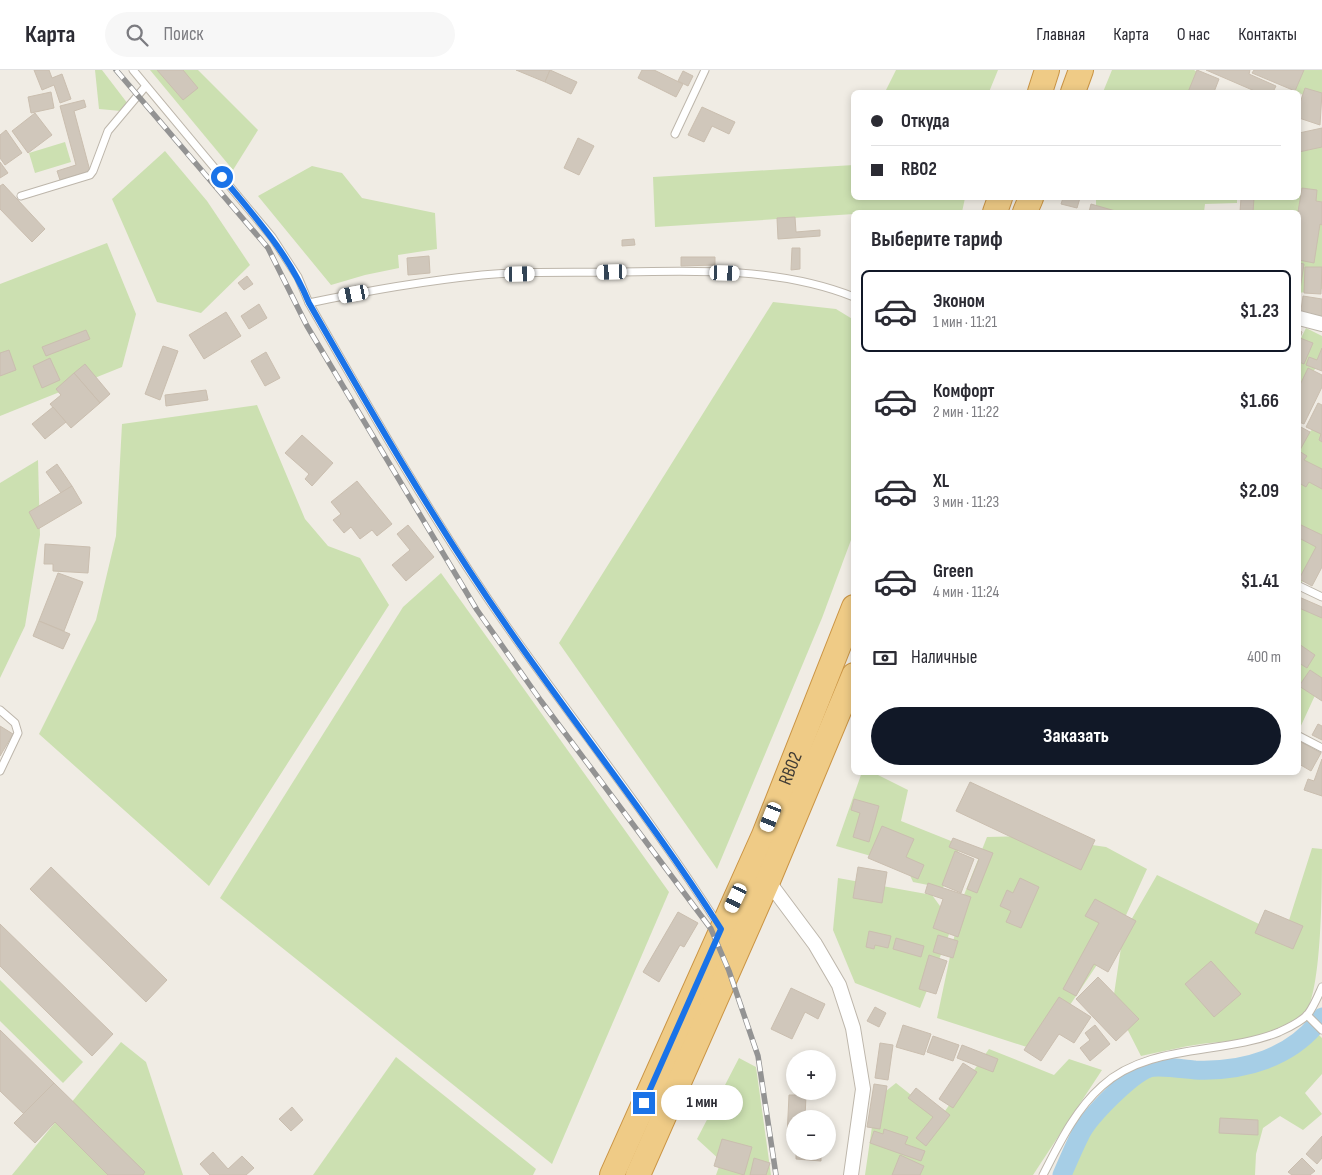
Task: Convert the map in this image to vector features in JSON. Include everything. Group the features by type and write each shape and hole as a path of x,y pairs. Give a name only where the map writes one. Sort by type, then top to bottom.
{"highway":[{"path":"1041,90 1047,70"},
{"path":"1075,90 1081,70"},
{"name":"RB02","path":"612,1175 764,835 851,615"},
{"name":"RB02","path":"638,1175 768,881 851,682"}],"street":[{"path":"1301,319 1322,324"},
{"path":"768,881 815,944 839,985 853,1028 862,1089 851,1175"}],"lane":[{"path":"133,70 145,87 272,237 298,276 309,303 398,460 507,627 680,864 721,929"},
{"path":"675,134 705,70"},
{"path":"21,196 90,175 108,131 145,87"},
{"path":"309,303 368,291 483,275 667,271 745,274 797,280 851,296"},
{"path":"1301,587 1322,597"},
{"path":"0,710 15,723 18,733 0,771"},
{"path":"1301,737 1322,748"},
{"path":"1043,1175 1077,1115 1102,1085 1121,1073 1156,1058 1237,1045 1262,1039 1287,1028 1308,1016 1322,987"},
{"path":"1308,1016 1322,1030"}],"green space":[{"path":"95,70 102,70 128,104 121,111 99,109"},
{"path":"150,70 198,70 258,130 233,170"},
{"path":"896,70 998,70 990,90 886,90"},
{"path":"1112,70 1194,70 1200,74 1193,90 1104,90"},
{"path":"1276,70 1322,70 1322,101 1315,102 1301,94 1301,90 1295,90 1276,79"},
{"path":"65,142 71,162 35,173 29,153"},
{"path":"1322,146 1322,289 1301,293 1301,210 1247,210 1248,200 1301,200 1301,148"},
{"path":"165,151 207,201 250,265 201,313 157,302 112,199"},
{"path":"851,165 851,200 965,200 962,210 851,210 851,214 655,227 653,177"},
{"path":"312,166 342,173 362,198 435,213 437,249 398,255 399,268 331,285 258,196"},
{"path":"1096,200 1237,200 1237,203 1205,204 1204,210 1096,210"},
{"path":"107,243 136,314 122,367 0,416 0,284"},
{"path":"773,302 836,309 851,318 851,540 822,618 717,869 559,643"},
{"path":"1306,328 1322,336 1322,355 1301,396 1301,338"},
{"path":"257,405 305,519 328,546 360,558 389,605 209,886 39,734 96,620 116,536 122,424"},
{"path":"1320,424 1322,425 1322,478 1301,463 1301,444 1310,432"},
{"path":"38,460 40,535 25,626 0,678 0,483"},
{"path":"1301,474 1322,484 1322,545 1301,584"},
{"path":"441,573 669,892 552,1164 220,898 403,607"},
{"path":"1301,601 1322,609 1322,692 1317,691 1301,726"},
{"path":"861,775 878,775 908,790 901,821 961,845 943,888 913,882 906,866 836,846"},
{"path":"1030,836 1106,847 1147,869 1117,935 1039,1051 937,1018 962,900 987,837"},
{"path":"1312,848 1322,849 1321,909 1316,978 1307,1010 1297,1020 1285,1027 1258,1037 1193,1045 1141,1056 1113,1001 1123,934 1157,875 1284,936"},
{"path":"838,878 932,895 953,924 920,1008 855,983 833,930"},
{"path":"0,980 83,1062 63,1083 0,1021"},
{"path":"1317,1033 1322,1038 1322,1074 1305,1093 1322,1114 1303,1130 1280,1116 1263,1128 1256,1154 1255,1175 1068,1175 1085,1135 1120,1094 1154,1074 1203,1075 1249,1071 1283,1057"},
{"path":"121,1042 146,1062 183,1175 12,1175"},
{"path":"989,1049 1054,1075 1069,1059 1102,1070 1033,1175 865,1175 876,1099 896,1083 940,1118"},
{"path":"396,1057 536,1169 533,1175 313,1175"},
{"path":"739,1058 756,1067 771,1175 716,1175 721,1161 697,1139"}],"building":[{"path":"34,70 49,70 52,78 62,74 71,99 60,103 54,85 42,90"},
{"path":"157,70 183,70 198,88 183,100"},
{"path":"516,70 550,70 545,82"},
{"path":"550,70 577,82 571,94 545,82"},
{"path":"642,70 654,70 683,84 676,97 638,78"},
{"path":"1197,70 1219,79 1215,90 1189,90"},
{"path":"1206,70 1250,70 1249,74 1276,86 1274,90 1252,90"},
{"path":"1254,70 1304,70 1295,90 1252,73"},
{"path":"683,71 693,76 688,86 678,81"},
{"path":"1305,88 1322,93 1320,125 1301,119 1301,100"},
{"path":"51,92 54,108 31,113 28,97"},
{"path":"84,100 86,107 74,111 90,171 60,180 57,171 76,165 60,106"},
{"path":"702,107 735,122 729,134 712,126 704,142 688,135"},
{"path":"35,113 52,135 28,153 12,131"},
{"path":"1322,128 1322,147 1301,152 1301,133"},
{"path":"6,130 22,153 5,165 0,158 0,135"},
{"path":"578,138 594,146 579,175 564,168"},
{"path":"0,162 8,173 0,178"},
{"path":"3,184 45,229 32,242 0,209 0,186"},
{"path":"1302,188 1317,190 1316,201 1322,202 1322,225 1320,224 1314,263 1301,260 1301,210 1298,210"},
{"path":"1062,200 1079,200 1077,208 1061,204"},
{"path":"1241,200 1254,200 1253,210 1240,210"},
{"path":"1091,204 1112,210 1090,210"},
{"path":"795,217 796,232 820,230 820,236 778,239 777,218"},
{"path":"634,239 635,245 622,246 622,240"},
{"path":"792,248 800,248 800,269 791,270"},
{"path":"429,256 430,273 408,275 407,258"},
{"path":"681,257 715,257 715,265 681,266"},
{"path":"1301,263 1304,264 1301,283"},
{"path":"1305,267 1322,267 1321,294 1304,293"},
{"path":"247,276 253,284 244,290 238,283"},
{"path":"1303,296 1322,299 1322,320 1301,317"},
{"path":"259,304 267,318 249,329 241,316"},
{"path":"226,312 241,336 204,359 189,335"},
{"path":"86,330 90,339 46,356 42,347"},
{"path":"1301,338 1313,343 1304,364 1301,363"},
{"path":"163,346 178,351 160,400 145,394"},
{"path":"1322,348 1322,371 1306,365 1309,357 1317,360"},
{"path":"9,350 16,370 0,376 0,353"},
{"path":"266,352 280,378 265,386 251,361"},
{"path":"50,358 60,380 42,388 33,366"},
{"path":"85,364 110,394 100,403 74,373"},
{"path":"1308,368 1322,375 1322,387 1304,424 1301,423 1301,383"},
{"path":"74,373 100,403 71,428 50,404 61,395 56,389"},
{"path":"206,390 208,400 166,406 165,395"},
{"path":"1318,403 1322,405 1322,442 1319,440 1321,434 1306,427"},
{"path":"53,407 66,422 45,439 32,424"},
{"path":"1301,427 1310,432 1301,448"},
{"path":"302,435 333,463 312,486 305,479 309,474 285,453"},
{"path":"1301,452 1307,456 1304,460 1322,469 1322,489 1309,482 1306,487 1301,484"},
{"path":"57,464 72,486 61,493 46,472"},
{"path":"357,481 392,524 377,536 372,530 360,539 351,527 344,533 333,520 341,514 331,502"},
{"path":"72,486 82,503 38,529 29,512"},
{"path":"408,525 434,557 406,581 392,565 410,550 397,534"},
{"path":"1301,525 1322,535 1322,567 1312,586 1301,580 1301,575 1316,547 1301,539"},
{"path":"45,544 90,547 88,573 53,571 53,564 44,564"},
{"path":"58,573 83,582 64,631 39,621"},
{"path":"1301,598 1322,607 1322,618 1301,609"},
{"path":"39,621 70,634 63,649 33,636"},
{"path":"1301,645 1315,655 1307,668 1301,664"},
{"path":"1310,670 1322,678 1322,701 1301,687 1301,683"},
{"path":"1318,724 1322,726 1322,740 1312,735"},
{"path":"0,726 13,734 0,756"},
{"path":"1301,742 1321,753 1311,771 1301,765"},
{"path":"1322,759 1322,796 1304,790 1308,779 1314,781"},
{"path":"970,782 1095,840 1081,870 956,811"},
{"path":"854,799 879,806 869,842 853,837 860,813 851,810"},
{"path":"882,826 914,839 906,857 924,865 918,879 868,858"},
{"path":"953,838 993,853 977,893 967,889 979,859 949,847"},
{"path":"955,851 974,859 961,893 942,885"},
{"path":"51,867 167,980 146,1002 30,889"},
{"path":"858,867 887,872 882,903 853,898"},
{"path":"1020,878 1039,887 1021,928 1006,922 1011,911 1000,906 1007,890 1013,893"},
{"path":"928,883 971,897 958,937 933,928 943,899 925,893"},
{"path":"1095,899 1136,921 1108,972 1094,964 1076,996 1063,989 1099,923 1085,916"},
{"path":"1265,910 1303,926 1293,949 1255,933"},
{"path":"678,912 698,923 684,947 680,945 659,982 643,972"},
{"path":"0,924 113,1034 92,1056 0,966"},
{"path":"869,931 891,936 888,948 875,945 874,949 866,947"},
{"path":"938,935 958,941 953,958 933,952"},
{"path":"896,938 924,946 921,957 893,949"},
{"path":"929,955 947,961 936,994 919,989"},
{"path":"1211,961 1241,994 1214,1017 1185,984"},
{"path":"1098,977 1139,1019 1116,1041 1076,999"},
{"path":"791,988 825,1004 818,1019 805,1012 792,1039 771,1029"},
{"path":"1059,997 1091,1017 1074,1043 1059,1034 1041,1061 1024,1050"},
{"path":"875,1007 886,1013 879,1027 867,1021"},
{"path":"903,1025 931,1034 924,1055 896,1047"},
{"path":"1095,1025 1110,1044 1090,1061 1080,1048 1090,1040 1085,1033"},
{"path":"0,1030 54,1083 24,1114 0,1091"},
{"path":"933,1036 959,1045 953,1061 927,1052"},
{"path":"880,1043 893,1045 888,1080 875,1078"},
{"path":"962,1045 998,1059 993,1072 957,1058"},
{"path":"963,1063 977,1072 953,1108 939,1099"},
{"path":"54,1083 145,1172 143,1175 108,1175 55,1122 35,1143 14,1123"},
{"path":"874,1084 887,1086 880,1129 867,1127"},
{"path":"916,1088 950,1115 926,1146 916,1138 933,1117 908,1098"},
{"path":"789,1100 806,1100 805,1110 788,1110"},
{"path":"292,1107 303,1120 291,1131 279,1119"},
{"path":"1220,1118 1258,1120 1258,1135 1219,1133"},
{"path":"884,1129 908,1137 905,1144 925,1151 921,1161 870,1143 874,1131 883,1134"},
{"path":"1322,1136 1322,1158 1317,1164 1306,1154"},
{"path":"722,1139 752,1147 744,1175 714,1166"},
{"path":"213,1152 228,1169 242,1156 254,1168 246,1175 210,1175 200,1164"},
{"path":"900,1155 924,1166 920,1175 892,1175"},
{"path":"754,1158 770,1163 766,1175 750,1175"},
{"path":"1302,1158 1315,1171 1310,1175 1292,1175 1288,1172"}],"waterway":[{"path":"1062,1175 1078,1138 1086,1126 1111,1097 1141,1072 1153,1067 1213,1070 1249,1065 1266,1060 1297,1043 1322,1017"}],"railway":[{"path":"116,70 268,248 307,326 477,610 541,701 711,929 729,971 758,1056 776,1175"}],"route":[{"path":"222,177 272,237 298,276 309,303 398,460 507,627 680,864 721,929 644,1103"}]}
